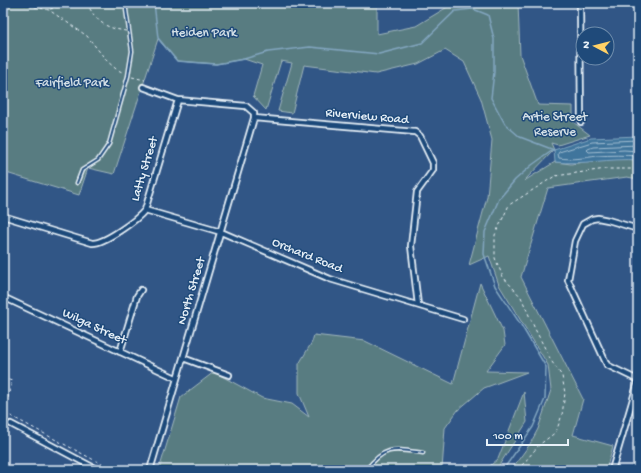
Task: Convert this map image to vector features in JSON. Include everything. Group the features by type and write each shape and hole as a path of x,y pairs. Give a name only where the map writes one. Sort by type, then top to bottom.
{"street":[{"path":"580,3 581,122"},
{"path":"144,88 178,100 246,106 254,113 254,118"},
{"name":"Latty Street","path":"3,216 95,243 99,243 110,237 141,215 145,210 178,100"},
{"name":"North Street","path":"150,470 254,118"},
{"name":"Riverview Road","path":"254,118 415,132 420,136 433,163 433,170 418,192 411,246 418,305"},
{"name":"Orchard Road","path":"145,210 221,232 330,279 463,319"},
{"path":"612,470 638,381 607,365 568,280 575,241 583,224 598,218 638,228"},
{"path":"120,352 137,296 141,290"},
{"name":"Wilga Street","path":"3,297 176,378"},
{"path":"183,358 229,375"},
{"path":"11,424 98,470"}],"lane":[{"path":"77,183 82,170 98,160 109,144 128,76 132,51 125,3"},
{"path":"366,470 375,458 389,450 423,453"}],"path":[{"path":"17,3 49,10 87,36 107,62 116,69 128,76 145,80"},
{"path":"58,3 59,7"},
{"path":"49,10 73,3"},
{"path":"87,3 93,14 102,24 114,30 130,31"},
{"path":"518,470 539,445 556,432 562,415 565,393 562,376 552,362 521,297 503,277 495,258 495,235 509,205 555,176 606,169 638,169"},
{"path":"3,378 12,381 5,410 7,414 114,470"}],"green space":[{"path":"3,3 377,3 377,34 416,26 454,3 518,3 520,55 538,105 573,106 573,122 590,135 558,145 551,143 554,150 524,181 555,162 571,164 599,160 638,160 638,179 627,177 548,188 521,277 583,399 573,435 613,446 606,470 511,470 530,444 538,429 551,390 548,365 499,285 489,256 469,265 487,197 492,140 481,99 464,62 445,50 418,64 376,74 304,65 292,113 278,111 292,63 281,61 266,110 253,96 262,65 244,59 216,64 177,61 158,39 114,174 88,168 79,195 3,172"},
{"path":"480,283 503,331 505,345 486,371 527,372 484,388 458,410 445,428 442,470 159,470 181,397 214,372 262,398 292,404 309,417 299,393 299,364 312,342 314,335 365,341 453,384"},
{"path":"524,392 527,422 496,470 485,470 498,459"}],"water":[{"path":"638,136 638,160 575,163 555,162 554,150 591,138"}],"waterway":[{"path":"154,3 158,38 177,61 216,64 244,59 268,52 310,47 379,54 422,43 455,11 473,9 488,15 494,39 494,72 491,98 505,124 520,137 554,150"},
{"path":"503,470 533,427 545,399 546,367 521,325 495,286 484,254 485,232 499,199 515,180 532,165 553,150"}],"park label":[{"name":"Heiden Park","path":"204,33"},
{"name":"Fairfield Park","path":"72,83"},
{"name":"Artie Street Reserve","path":"555,124"}]}
